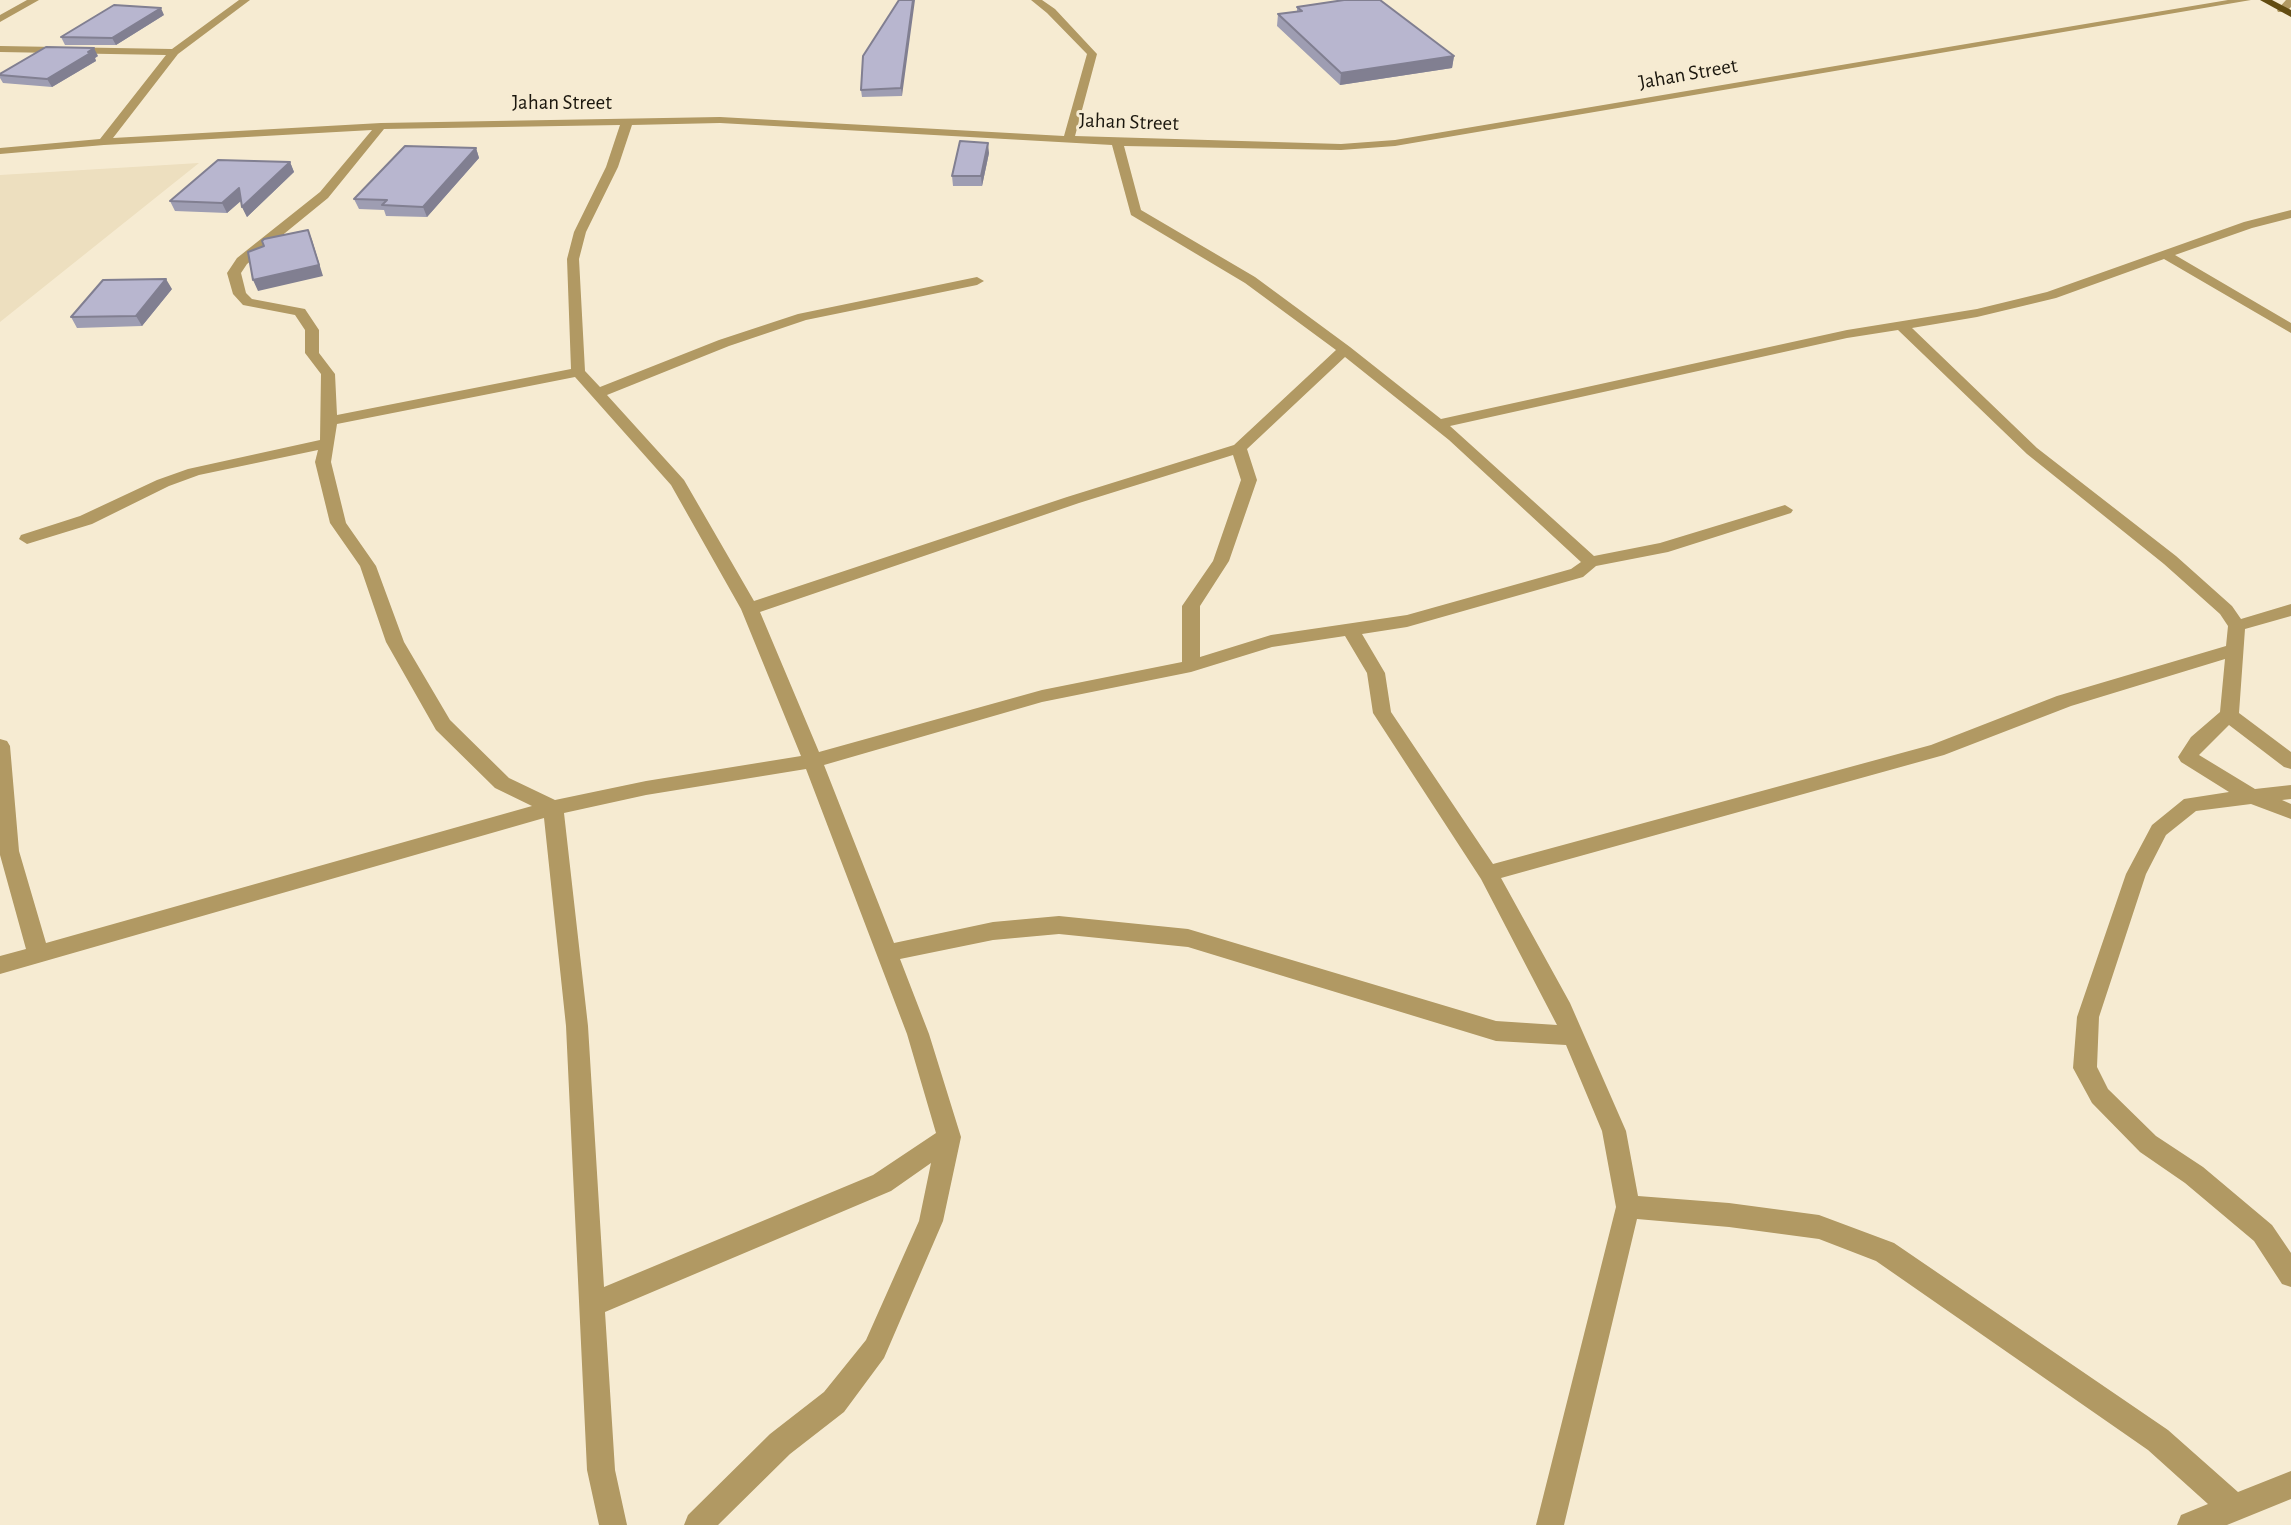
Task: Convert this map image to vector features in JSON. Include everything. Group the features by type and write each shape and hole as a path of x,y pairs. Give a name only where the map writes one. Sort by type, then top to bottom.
{"highway":[{"path":"2265,0 2287,12"}],"street":[{"path":"0,19 34,0"},
{"path":"104,142 174,52 245,0"},
{"path":"1036,0 1051,10 1092,54 1069,139"},
{"name":"Jahan Street","path":"0,151 104,142 381,126 720,120 1117,142 1341,147 1395,143 2246,0"},
{"path":"2287,12 2291,1"},
{"path":"0,49 174,52"},
{"path":"627,122 612,167 580,232 573,259 578,372 678,483 750,609 888,953 918,1034 949,1137 931,1221 875,1349 834,1402 779,1444 698,1525"},
{"path":"381,126 324,195 242,261 234,273 240,294 248,302 300,312 312,330 312,353 328,374 330,432 323,462 338,523 368,566 395,642 443,725 502,783 553,808"},
{"path":"1117,142 1135,212 1250,280 1345,350 1454,437 1591,562"},
{"path":"1436,425 1808,342 1903,327 2051,295 2248,225 2291,214"},
{"path":"2164,254 2291,329"},
{"path":"599,393 724,343 803,317 976,281"},
{"path":"1903,327 2032,451 2171,560 2226,610 2237,626 2229,715 2198,742 2188,757 2251,796 2291,812"},
{"path":"750,609 1073,500 1239,448 1345,350"},
{"path":"328,421 578,372"},
{"path":"27,539 86,520 163,483 194,472 326,444"},
{"path":"1191,666 1191,606 1221,561 1250,480 1239,448"},
{"path":"0,965 553,808 646,788 813,761 1042,696 1191,666 1271,641 1407,621 1507,595 1577,573 1591,562 1662,548 1785,510"},
{"path":"2237,626 2291,610"},
{"path":"1350,629 1376,673 1382,713 1488,873 1573,1036 1614,1130 1628,1207 1550,1525"},
{"path":"1488,873 1937,750 2064,701 2236,649"},
{"path":"2229,715 2291,762"},
{"path":"0,746 9,851 38,954"},
{"path":"2291,792 2191,804 2159,830 2136,874 2088,1017 2085,1069 2100,1096 2148,1144 2194,1175 2263,1233 2291,1275"},
{"path":"553,808 577,1026 601,1470 613,1525"},
{"path":"888,953 993,932 1059,925 1188,938 1496,1031 1573,1036"},
{"path":"591,1305 882,1183 949,1137"},
{"path":"1628,1207 1729,1215 1819,1227 1885,1252 2158,1440 2234,1508"},
{"path":"2191,1525 2291,1485"}],"shaded area":[{"path":"199,163 0,322 0,175"}],"building":[{"path":"899,0 913,0 901,88 861,90 863,56"},
{"path":"1344,0 1380,0 1454,56 1341,73 1278,14 1302,11 1297,7"},
{"path":"114,5 161,8 112,38 61,37"},
{"path":"46,47 94,48 88,52 92,52 47,79 0,75 0,74"},
{"path":"960,141 988,143 981,176 952,176"},
{"path":"405,146 476,148 423,207 382,205 387,200 354,199"},
{"path":"218,160 290,162 242,207 239,188 222,203 170,201"},
{"path":"308,230 319,265 253,280 248,252 264,246 264,239"},
{"path":"166,279 136,316 71,317 103,280"}]}
